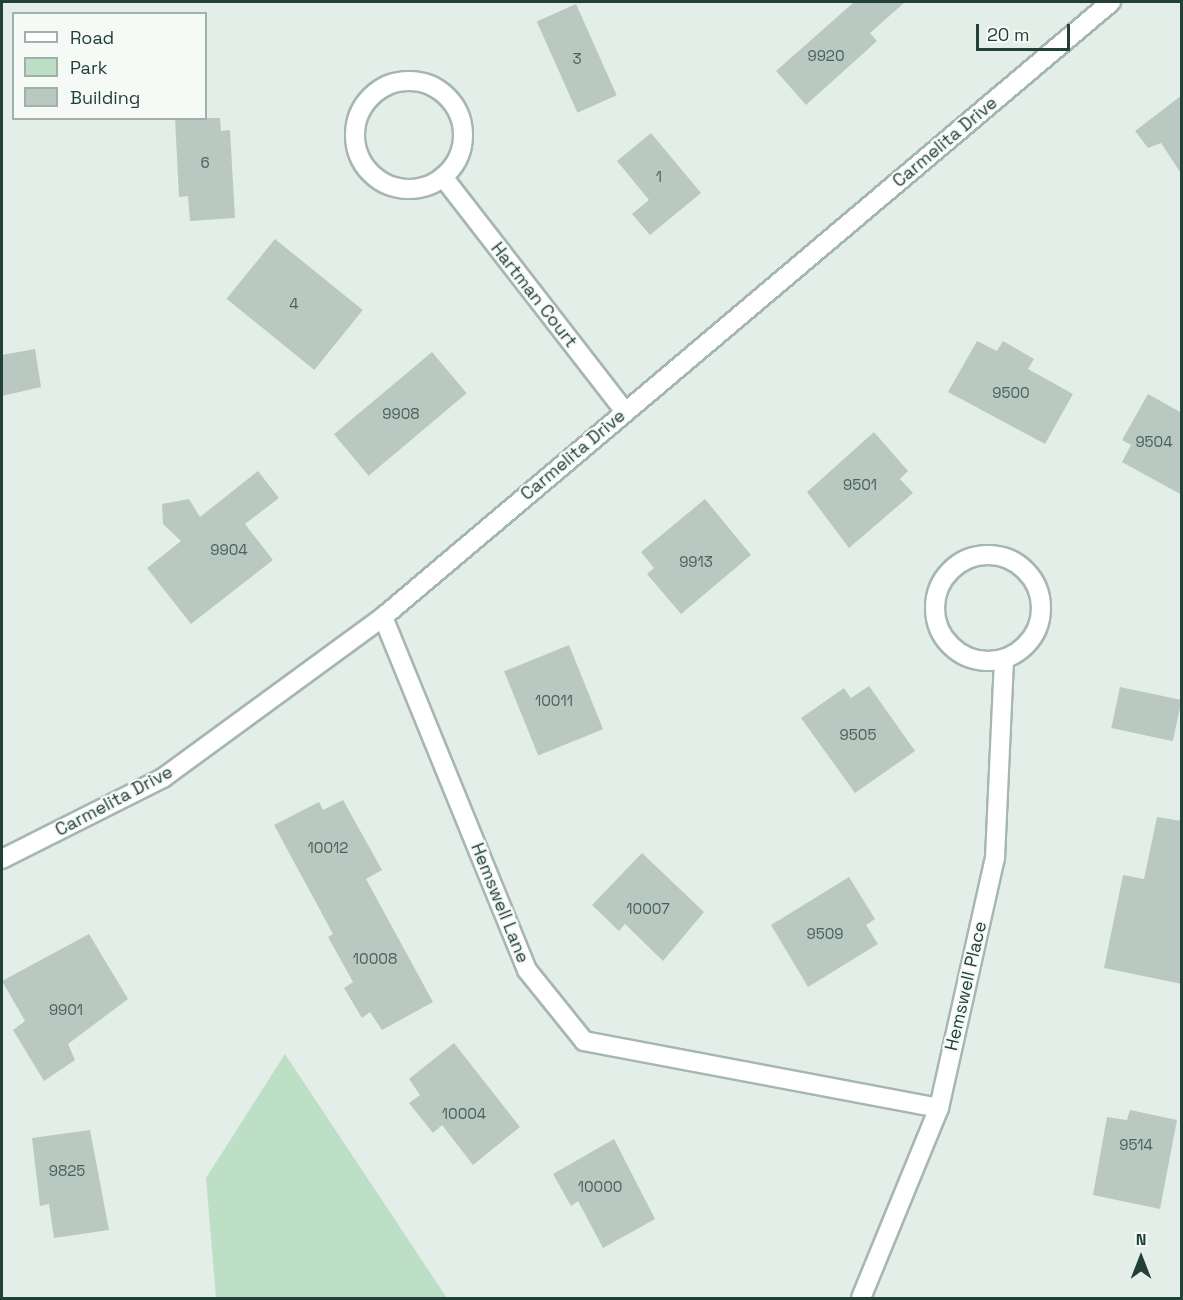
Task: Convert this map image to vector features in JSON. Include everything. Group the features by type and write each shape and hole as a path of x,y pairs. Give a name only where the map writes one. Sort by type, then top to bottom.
{"street":[{"name":"Carmelita Drive","path":"2,859 164,777 383,617 1111,2"},
{"path":"403,81 418,82 446,96 458,115 463,137 460,153 443,177 407,189 372,175 362,163 355,133 364,104 375,93 403,81"},
{"name":"Hartman Court","path":"443,177 625,412"},
{"path":"1002,557 1028,573 1036,586 1037,629 1004,659 975,659 940,632 936,602 940,587 947,574 973,558 1002,557"},
{"name":"Hemswell Lane","path":"383,617 528,970 584,1041 939,1108"},
{"name":"Hemswell Place","path":"861,1299 939,1108 995,858 1004,659"}],"green space":[{"path":"285,1054 447,1298 216,1298 206,1178"}],"building":[{"path":"854,2 905,2 870,33 877,41 806,105 776,71"},
{"path":"576,4 617,95 577,113 537,21"},
{"path":"1182,95 1182,175 1161,143 1148,148 1135,131"},
{"path":"220,118 221,131 230,130 235,218 190,221 188,196 179,197 175,120"},
{"path":"651,133 701,193 650,235 632,214 649,200 617,161"},
{"path":"275,239 363,310 314,370 227,299"},
{"path":"977,341 997,351 1003,341 1034,359 1028,369 1073,394 1045,444 948,392"},
{"path":"35,349 41,387 2,396 2,355"},
{"path":"432,352 467,393 369,476 334,434"},
{"path":"1148,394 1182,413 1182,495 1122,462 1131,445 1122,440"},
{"path":"874,432 908,471 900,479 913,493 849,548 807,492"},
{"path":"258,471 279,498 245,524 273,560 191,624 147,568 181,541 163,524 162,504 189,499 200,517"},
{"path":"705,499 751,555 681,614 647,574 654,568 641,552"},
{"path":"569,645 603,729 538,756 504,671"},
{"path":"869,686 915,751 855,793 801,718 844,688 851,698"},
{"path":"1120,687 1182,700 1173,741 1111,728"},
{"path":"343,800 382,870 366,879 433,1002 382,1030 370,1012 362,1018 344,988 353,982 328,937 333,934 274,825 319,802 323,810"},
{"path":"1157,817 1182,821 1182,984 1104,968 1123,875 1144,879"},
{"path":"642,853 704,912 663,961 625,924 619,931 592,905"},
{"path":"849,877 875,919 866,925 878,944 808,987 771,925"},
{"path":"89,934 128,999 68,1044 75,1060 44,1081 13,1030 25,1021 2,981"},
{"path":"454,1043 520,1127 473,1165 442,1125 433,1133 409,1103 420,1095 409,1079"},
{"path":"1130,1110 1177,1120 1160,1209 1093,1195 1107,1117 1127,1120"},
{"path":"90,1130 109,1230 54,1238 49,1204 40,1206 32,1138"},
{"path":"614,1139 655,1219 603,1248 578,1201 571,1206 553,1174"}]}
